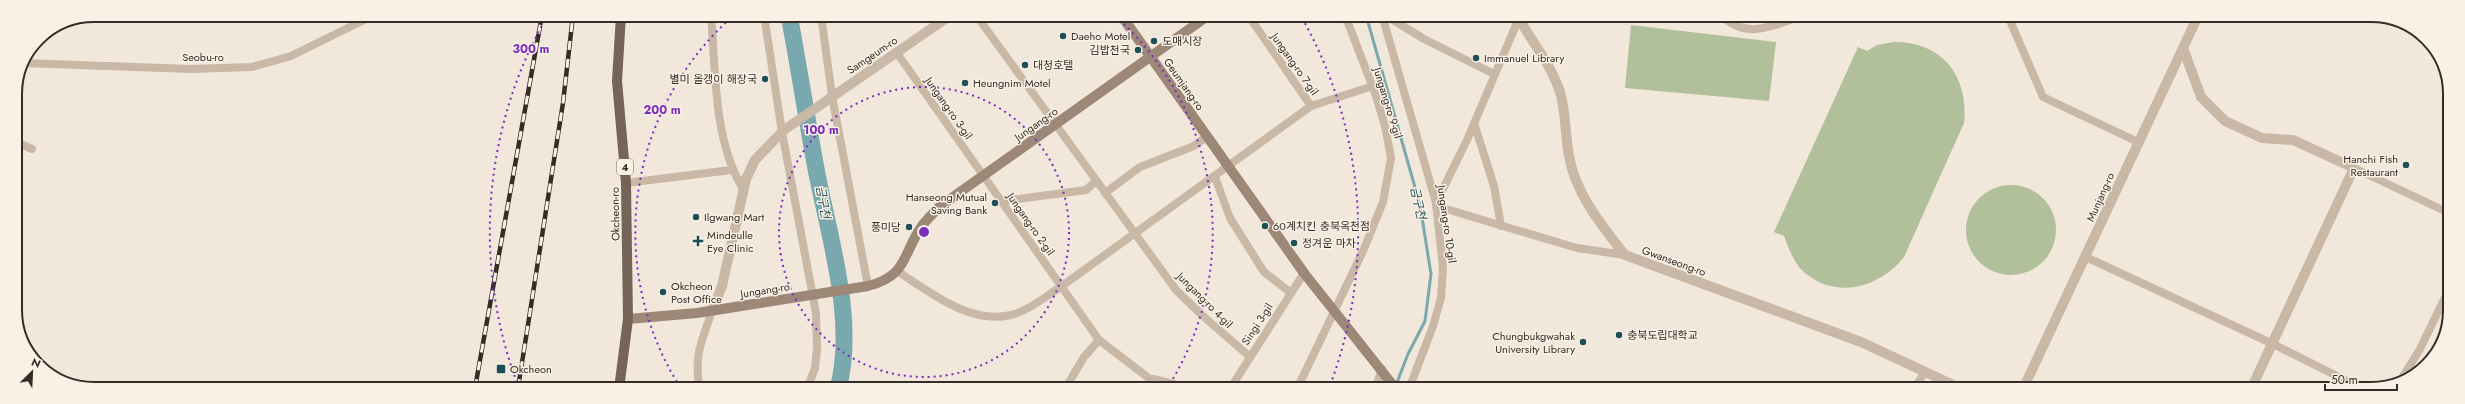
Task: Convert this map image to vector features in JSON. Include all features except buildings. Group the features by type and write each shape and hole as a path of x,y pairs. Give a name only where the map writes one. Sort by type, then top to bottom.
{"main road":[{"name":"Okcheon-ro","path":"620,382 628,319 626,183 617,81 621,22"},
{"name":"Geumjang-ro","path":"1125,22 1304,273 1391,382"},
{"name":"Jungang-ro","path":"628,319 712,311 811,294 864,287 886,282 897,271 922,226 939,207 1151,57 1192,22"}],"street":[{"name":"Seobu-ro","path":"28,63 191,69 252,67 291,56 353,22"},
{"path":"712,22 724,146 731,170 743,190"},
{"path":"765,22 811,294 816,312 818,348 815,368 810,382"},
{"path":"822,22 829,98 864,287"},
{"name":"Samgeum-ro","path":"783,131 941,22"},
{"name":"Jungang-ro 4-gil","path":"981,22 1054,125 1176,290 1249,356"},
{"name":"Jungang-ro 7-gil","path":"1253,22 1311,106"},
{"name":"Jungang-ro 9-gil","path":"1334,310 1364,249 1380,209 1391,158 1385,126 1372,86 1348,22"},
{"name":"Jungang-ro 10-gil","path":"1384,22 1436,205 1443,268 1441,298 1433,326 1412,382"},
{"path":"1396,22 1424,39 1494,74"},
{"path":"1516,22 1474,123 1436,205 1577,248 1625,255"},
{"name":"Gwanseong-ro","path":"1521,22 1546,63 1560,93 1569,157 1576,180 1602,225 1625,255 1861,342 1947,382"},
{"path":"1728,22 1731,25 1752,31 1782,22"},
{"path":"2011,22 2043,97 2138,142"},
{"name":"Munjang-ro","path":"2026,382 2195,22"},
{"path":"2183,48 2201,97 2225,121 2262,138 2293,140 2443,210"},
{"name":"Jungang-ro 3-gil","path":"897,53 983,176"},
{"path":"897,271 944,301 969,312 991,317 1011,315 1024,310 1062,286 1215,177 1311,106 1372,86"},
{"path":"1474,123 1494,186 1501,226"},
{"path":"699,382 696,370 701,342 724,279 743,190 755,160 783,131"},
{"path":"1105,193 1140,167 1194,146 1206,136"},
{"path":"22,145 32,149"},
{"path":"2254,382 2354,168"},
{"path":"626,183 731,170"},
{"name":"Jungang-ro 2-gil","path":"983,176 1099,340 1155,382"},
{"path":"1215,177 1230,218 1264,272 1291,293"},
{"path":"1002,201 1086,190 1096,181"},
{"path":"2086,257 2273,344 2349,382"},
{"name":"Singi 3-gil","path":"1234,382 1249,356 1304,273"},
{"path":"2406,373 2420,349 2443,301"},
{"path":"1300,382 1334,310"},
{"path":"1070,382 1084,357 1099,340"},
{"path":"1378,382 1383,370"},
{"path":"1919,382 1925,372"},
{"path":"1150,378 1166,382"}],"green space":[{"path":"1631,25 1776,42 1769,101 1625,88"},
{"path":"1893,42 1910,43 1925,48 1938,55 1949,64 1957,76 1962,90 1964,123 1904,257 1883,276 1871,282 1844,288 1831,286 1818,281 1805,273 1792,256 1784,236 1774,232 1858,47 1867,51 1877,45"},
{"path":"2011,185 2028,188 2043,198 2053,213 2056,230 2053,247 2043,262 2028,272 2011,275 1994,272 1979,262 1969,247 1966,230 1969,213 1979,198 1994,188"}],"waterway":[{"name":"금구천","path":"790,22 817,174 834,253 843,309 843,363 839,382"},
{"name":"금구천","path":"1368,22 1420,205 1431,274 1425,321 1408,354 1397,382"}],"railway":[{"path":"476,382 541,22"},
{"path":"519,382 563,103 572,22"}],"place":[{"name":"Daeho Motel","path":"1063,36"},
{"name":"도매시장","path":"1154,41"},
{"name":"김밥천국","path":"1138,50"},
{"name":"Immanuel Library","path":"1476,58"},
{"name":"대청호텔","path":"1025,65"},
{"name":"별미 올갱이 해장국","path":"765,79"},
{"name":"Heungnim Motel","path":"965,83"},
{"name":"Hanchi Fish Restaurant","path":"2406,165"},
{"name":"Hanseong Mutual Saving Bank","path":"995,203"},
{"name":"Ilgwang Mart","path":"696,217"},
{"name":"60계치킨 충북옥천점","path":"1265,226"},
{"name":"풍미당","path":"909,227"},
{"name":"Mindeulle Eye Clinic","path":"698,241"},
{"name":"정겨운 마차","path":"1294,243"},
{"name":"Okcheon Post Office","path":"663,292"},
{"name":"충북도립대학교","path":"1619,335"},
{"name":"Chungbukgwahak University Library","path":"1583,342"},
{"name":"Okcheon","path":"501,369"}]}
